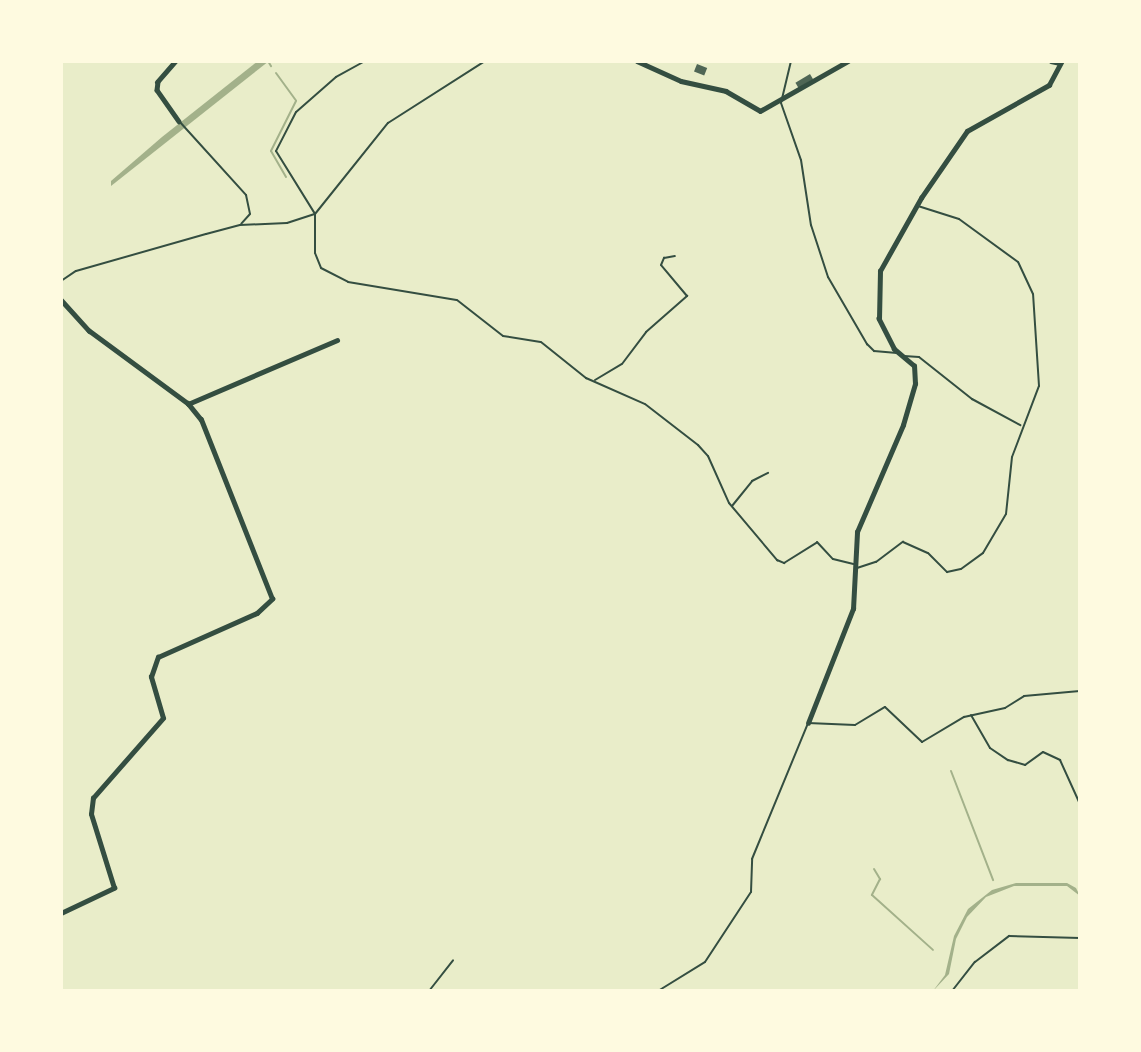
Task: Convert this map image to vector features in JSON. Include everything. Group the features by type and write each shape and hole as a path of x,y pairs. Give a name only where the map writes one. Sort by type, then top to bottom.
{"street":[{"path":"176,61 158,82 157,90 179,121"},
{"path":"637,61 681,81 726,90 753,110 781,103 848,61"},
{"path":"808,723 853,609 857,532 912,396 914,366 900,354 879,319 877,284 887,253 967,131 1049,85 1061,62 1051,61"},
{"path":"61,300 89,331 188,404 201,420 272,599 257,614 158,657 151,677 163,719 93,798 91,814 116,880 114,888 61,913"},
{"path":"188,404 337,340"}],"lane":[{"path":"365,61 310,98 296,112 278,143 279,158 315,214 317,260 333,276 457,300 503,336 541,342 594,380 645,404 698,445 708,456 731,506 780,562 813,542 833,559 854,567 876,562 903,542 928,553 947,572 956,572 983,553 1008,507 1012,457 1040,380 1028,282 1009,251 959,219 917,205"},
{"path":"61,281 76,271 240,225 287,223 315,214 388,123 485,61"},
{"path":"792,61 781,103 802,160 811,225 828,277 867,344 881,353 919,357 972,399 1022,426"},
{"path":"179,121 246,195 250,214 240,225"},
{"path":"594,380 622,365 646,332 687,296 660,265 676,256"},
{"path":"731,506 752,481 768,473"},
{"path":"659,991 705,962 751,892 752,859 808,723 855,725 885,707 922,742 971,715 1005,708 1032,694 1080,691"},
{"path":"971,715 990,748 1007,760 1025,765 1043,752 1059,760 1080,804"},
{"path":"952,991 975,962 1009,936 1080,938"},
{"path":"429,991 453,960"}],"shaded area":[{"path":"258,61 269,61 111,186 111,181 162,137"},
{"path":"1016,883 1067,883 1076,888 1080,896 1067,886 1014,886 986,897 967,917 956,939 949,974 933,991 945,975 954,936 968,909 992,890"}],"building":[{"path":"697,64 707,68 704,76 694,71"},
{"path":"810,74 813,79 799,88 795,83"}],"waterway":[{"path":"268,61 271,66"},
{"path":"276,73 296,101 271,151 286,177"},
{"path":"951,771 993,880"},
{"path":"874,869 880,879 872,895 933,950"}]}
